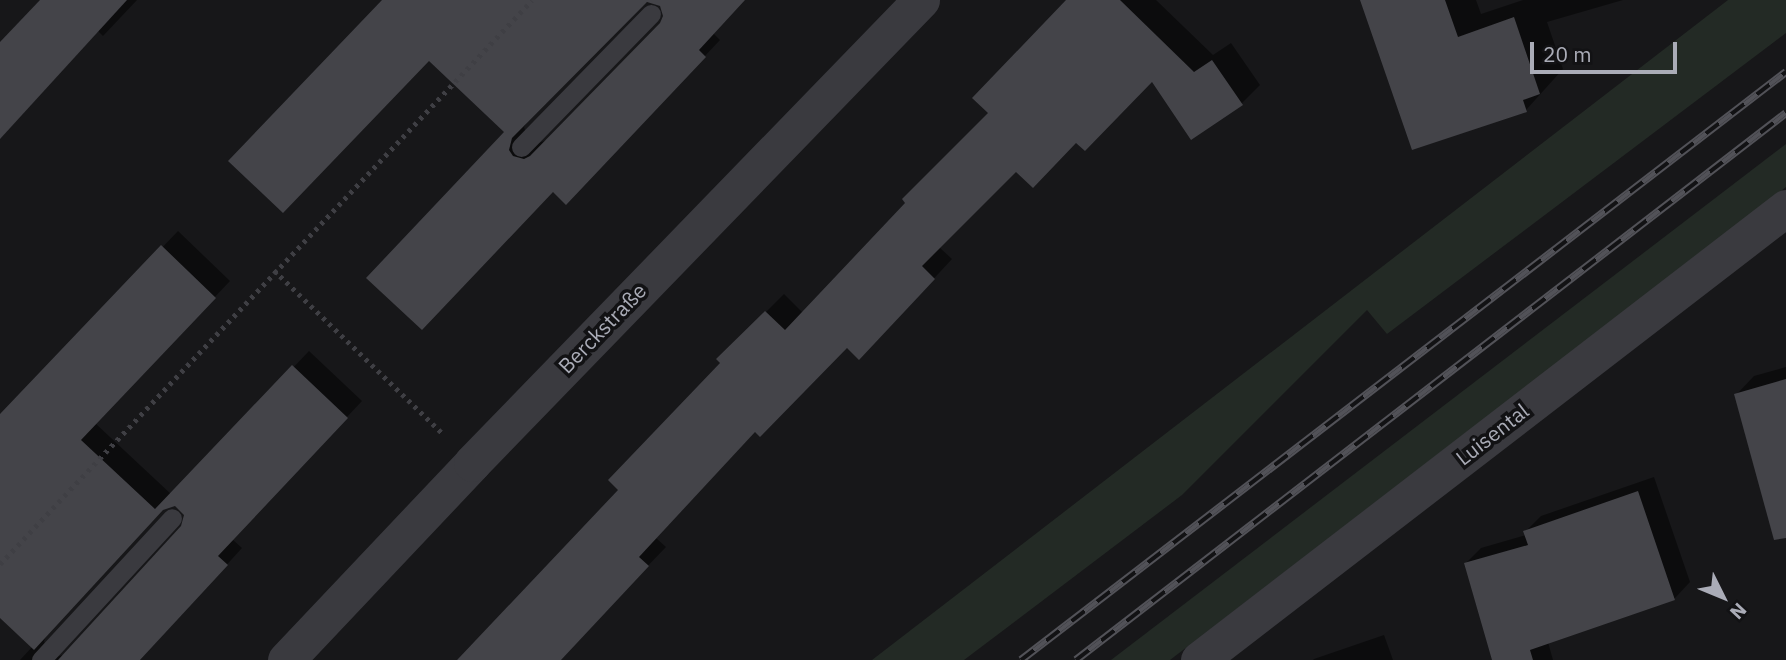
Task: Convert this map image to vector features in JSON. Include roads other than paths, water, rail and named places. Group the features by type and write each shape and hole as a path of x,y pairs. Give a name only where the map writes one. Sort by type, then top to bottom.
{"street":[{"name":"Berckstraße","path":"286,660 472,463 921,0"},
{"name":"Luisental","path":"1199,660 1786,208"}],"lane":[{"path":"521,147 651,15"},
{"path":"41,660 172,518"}],"railway":[{"path":"1021,660 1786,72"},
{"path":"1076,660 1786,113"}]}
